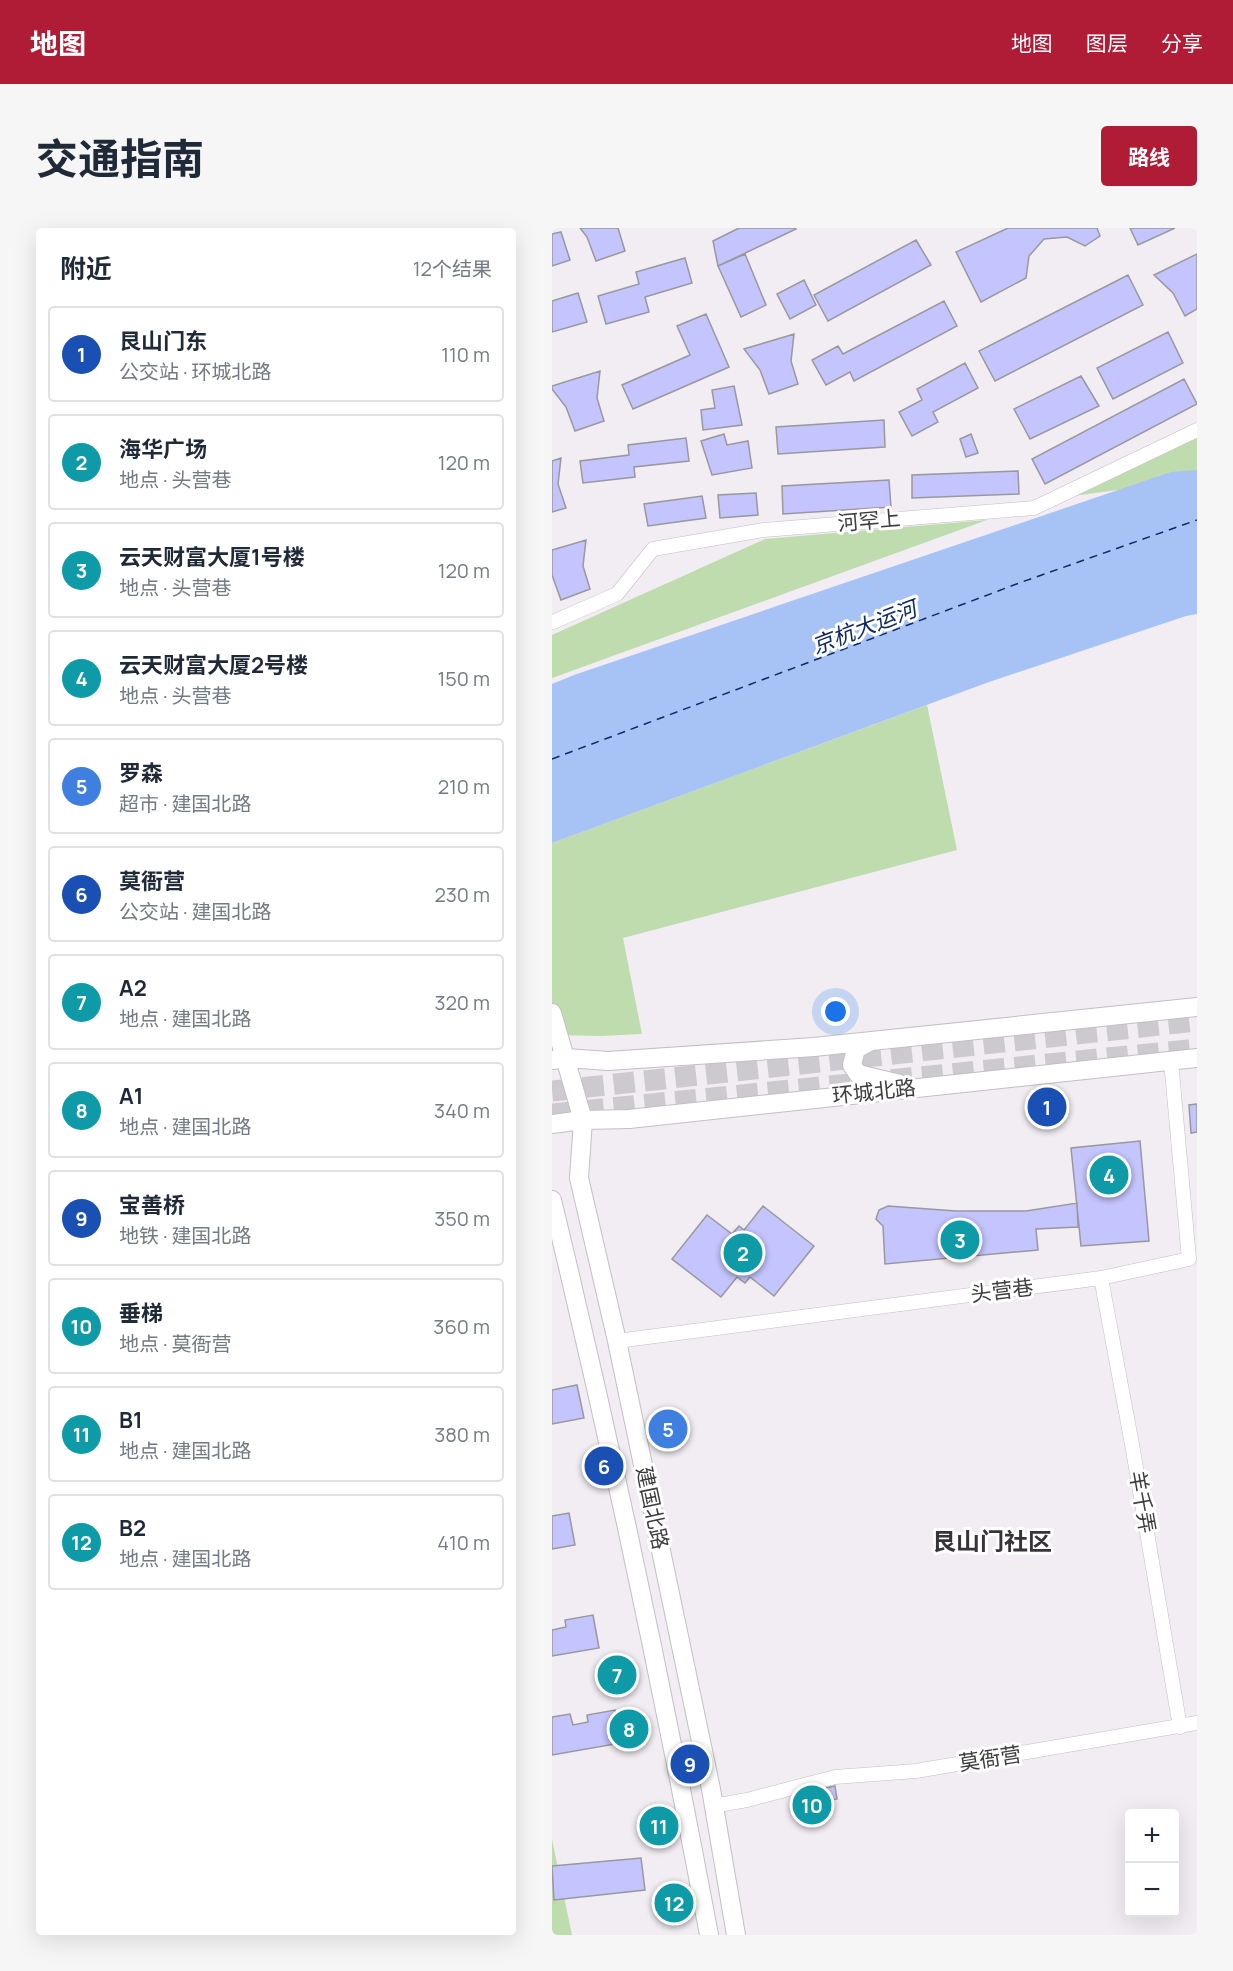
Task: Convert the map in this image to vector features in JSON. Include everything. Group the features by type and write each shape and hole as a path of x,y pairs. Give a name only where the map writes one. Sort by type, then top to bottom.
{"main road":[{"path":"559,1059 608,1061 871,1041 1197,1007"},
{"name":"建国北路","path":"552,1013 559,1059 583,1120 579,1178 617,1341 713,1806 736,1935"},
{"path":"871,1041 856,1049 852,1065 858,1074 916,1087"},
{"name":"环城北路","path":"552,1124 583,1120 629,1119 1197,1058"},
{"name":"建国北路","path":"552,1200 589,1352 683,1794 709,1935"}],"street":[{"name":"河罕上","path":"553,622 617,594 653,549 764,530 1034,508 1197,430"},
{"name":"头营巷","path":"617,1341 1101,1278 1193,1258 1171,1061"},
{"name":"羊千弄","path":"1101,1278 1180,1727"},
{"name":"莫衙营","path":"713,1806 747,1800 835,1777 916,1771 1197,1723"}],"green space":[{"path":"1197,433 1197,479 1066,497"},
{"path":"987,520 552,678 552,635 765,539"},
{"path":"927,705 957,850 623,938 642,1034 552,1035 552,843"},
{"path":"552,1839 572,1935 552,1935"}],"water":[{"name":"京杭大运河","path":"1197,470 1197,614 989,682 552,843 552,684 1171,472"}],"building":[{"path":"580,228 618,228 625,251 596,261 587,237"},
{"path":"739,228 796,229 718,266 713,241"},
{"path":"1008,228 1097,228 1100,236 1085,246 1067,237 1044,239 1029,256 1026,278 981,302 956,252"},
{"path":"1130,228 1175,228 1138,245"},
{"path":"561,232 570,260 552,266 552,234"},
{"path":"916,240 931,265 828,321 814,295"},
{"path":"745,254 766,305 741,317 718,266"},
{"path":"1197,254 1197,309 1185,316 1173,293 1154,275"},
{"path":"685,258 692,283 645,297 649,312 606,324 598,296 639,284 636,272"},
{"path":"1128,275 1143,305 995,381 979,351"},
{"path":"804,280 816,305 790,319 777,294"},
{"path":"578,293 587,322 552,332 552,301"},
{"path":"944,301 957,326 854,381 850,372 826,385 812,360 838,346 843,354"},
{"path":"706,314 729,367 633,409 622,385 690,355 677,326"},
{"path":"1168,332 1183,363 1113,399 1097,368"},
{"path":"794,334 791,361 798,384 769,394 760,370 744,349"},
{"path":"965,363 978,388 933,412 938,422 912,436 899,412 922,400 917,389"},
{"path":"600,371 597,398 604,421 575,431 566,407 552,386"},
{"path":"1081,376 1099,406 1030,439 1014,409"},
{"path":"1184,379 1197,404 1045,484 1032,459"},
{"path":"734,386 742,425 703,430 701,410 715,408 712,390"},
{"path":"884,420 885,447 778,454 776,427"},
{"path":"724,434 727,445 748,441 752,468 712,475 701,441"},
{"path":"971,434 978,453 966,457 960,439"},
{"path":"686,438 689,461 634,467 635,477 583,483 580,461 629,455 628,445"},
{"path":"561,458 558,484 566,508 552,512 552,461"},
{"path":"1018,471 1019,494 912,498 912,475"},
{"path":"889,480 891,507 783,514 782,486"},
{"path":"756,493 758,515 720,518 718,495"},
{"path":"702,496 706,518 648,526 644,504"},
{"path":"586,540 583,566 590,589 561,600 552,575 552,550"},
{"path":"1197,1104 1197,1132 1191,1133 1189,1105"},
{"path":"1140,1141 1149,1241 1081,1246 1071,1148"},
{"path":"1077,1203 1078,1227 1036,1229 1038,1250 885,1264 883,1226 876,1219 879,1210 888,1206 956,1211 1026,1211"},
{"path":"763,1206 814,1246 774,1296 750,1277 745,1283 737,1277 721,1297 672,1259 707,1215 732,1234 739,1226 744,1230"},
{"path":"577,1385 584,1418 552,1424 552,1390"},
{"path":"569,1513 575,1545 552,1549 552,1516"},
{"path":"593,1615 599,1648 552,1656 552,1630 566,1627 565,1620"},
{"path":"620,1662 625,1685 614,1687 610,1664"},
{"path":"615,1710 621,1743 552,1755 552,1717 570,1714 573,1725 588,1722 587,1715"},
{"path":"631,1713 637,1742 627,1744 620,1715"},
{"path":"835,1786 837,1799 809,1804 806,1792"},
{"path":"664,1816 668,1834 655,1837 652,1818"},
{"path":"641,1858 645,1890 554,1900 552,1866"},
{"path":"677,1888 682,1917 670,1919 665,1890"}],"ferry route":[{"path":"552,759 1022,582 1197,520"}],"tunnel":[{"path":"552,1091 1197,1021"},
{"path":"552,1114 1197,1049"}],"place":[{"name":"艮山门东","path":"1047,1107"},
{"name":"云天财富大厦2号楼","path":"1109,1175"},
{"name":"云天财富大厦1号楼","path":"960,1240"},
{"name":"海华广场","path":"743,1253"},
{"name":"罗森","path":"668,1429"},
{"name":"莫衙营","path":"604,1466"},
{"name":"A2","path":"617,1675"},
{"name":"A1","path":"629,1729"},
{"name":"宝善桥","path":"690,1764"},
{"name":"垂梯","path":"812,1805"},
{"name":"B1","path":"659,1826"},
{"name":"B2","path":"674,1903"}],"district":[{"name":"艮山门社区","path":"992,1542"}]}
